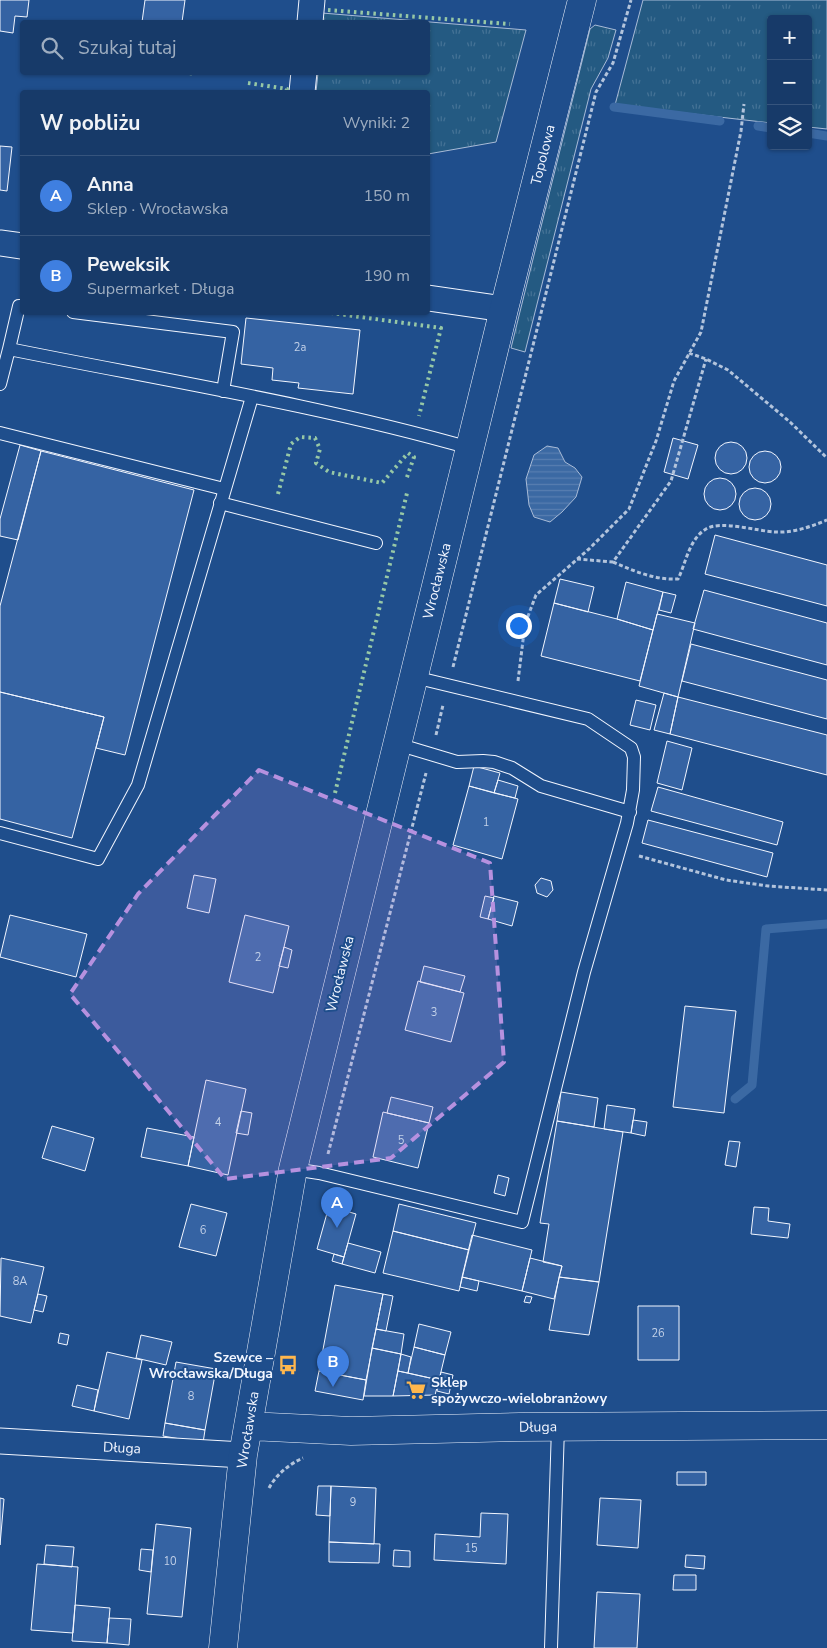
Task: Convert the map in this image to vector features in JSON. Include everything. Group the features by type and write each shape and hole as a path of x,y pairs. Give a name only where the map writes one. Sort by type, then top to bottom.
{"main road":[{"name":"Topolowa","path":"504,310 582,0"},
{"name":"Wrocławska","path":"223,1648 248,1426 293,1169 504,310"},
{"name":"Długa","path":"248,1426 324,1431 827,1425"}],"street":[{"path":"310,20 312,0"},
{"path":"302,90 304,75"},
{"path":"0,243 20,246"},
{"path":"430,298 504,310"},
{"name":"Długa","path":"0,1441 244,1455"}],"lane":[{"path":"0,384 18,306 20,306"},
{"path":"97,315 233,332 223,392"},
{"path":"9,350 252,397 409,432 470,448"},
{"path":"0,833 98,859 138,784 252,397"},
{"path":"0,433 224,489"},
{"path":"220,503 376,543"},
{"path":"293,1169 319,1173 522,1222 584,972 630,812 634,757 630,748 588,719 414,677"},
{"path":"397,744 457,762 483,760 494,762 512,768 540,786 630,812"},
{"path":"551,1648 558,1427"}],"path":[{"path":"529,362 596,92 613,63 631,0"},
{"path":"514,702 525,624 536,595 589,549 629,509 656,441 674,381 702,332 741,132 744,104"},
{"path":"690,354 706,359 728,370 790,422 827,458"},
{"path":"613,562 671,481 706,359"},
{"path":"576,559 613,562 647,576 666,580 678,579 692,544 706,529 722,524 776,532 803,530 827,520"},
{"path":"620,851 726,880 768,886 827,890"}],"highlighted area":[{"path":"259,770 490,863 504,1062 391,1158 225,1179 70,994 138,894"}],"green space":[{"path":"643,0 827,0 827,129 812,127 812,15 767,15 767,123 615,105"},
{"path":"322,13 406,20 322,20"},
{"path":"430,22 526,30 496,142 430,154 430,90 316,90 318,75 430,75"},
{"path":"595,25 616,30 608,58 591,89 525,352 511,348 590,29"}],"shaded area":[{"path":"547,446 558,448 565,462 575,468 582,477 576,497 550,522 534,517 529,505 526,479 534,455"}],"building":[{"path":"0,0 29,0 27,17 15,16 13,33 0,31"},
{"path":"145,0 185,0 182,20 142,20"},
{"path":"0,146 12,147 7,191 0,190"},
{"path":"246,318 360,330 353,394 298,388 299,383 272,380 273,368 241,364"},
{"path":"673,438 698,445 688,479 664,472"},
{"path":"731,442 737,443 742,447 746,452 746,464 742,469 737,473 731,474 725,473 720,469 716,464 715,458 716,452 720,447 725,443"},
{"path":"20,445 41,451 18,540 0,536 0,519"},
{"path":"41,451 194,490 125,755 96,748 104,717 0,692 0,606"},
{"path":"765,451 771,452 776,456 780,461 780,473 776,478 771,482 765,483 759,482 754,478 750,473 749,467 750,461 754,456 759,452"},
{"path":"720,478 726,479 731,483 735,488 735,500 731,505 726,509 720,510 714,509 709,505 705,500 704,494 705,488 709,483 714,479"},
{"path":"755,488 761,489 766,493 770,498 770,510 766,515 761,519 755,520 749,519 744,515 740,510 739,504 740,498 744,493 749,489"},
{"path":"715,535 827,565 827,606 705,574"},
{"path":"560,579 594,587 588,612 554,603"},
{"path":"626,582 663,592 653,630 617,619"},
{"path":"704,590 827,623 827,665 693,629"},
{"path":"663,592 676,595 671,613 659,610"},
{"path":"554,603 653,630 640,681 541,656"},
{"path":"657,614 695,623 678,697 639,686"},
{"path":"691,644 827,680 827,719 682,681"},
{"path":"0,692 104,717 72,838 0,819"},
{"path":"664,693 678,697 670,734 654,730"},
{"path":"678,697 827,735 827,775 670,734"},
{"path":"636,700 656,705 650,730 630,725"},
{"path":"667,741 692,748 682,790 657,783"},
{"path":"474,766 500,773 494,793 469,786"},
{"path":"498,780 518,786 515,798 494,793"},
{"path":"469,786 518,799 502,859 453,845"},
{"path":"658,787 783,822 777,845 651,811"},
{"path":"648,820 773,853 767,877 642,843"},
{"path":"194,875 216,879 209,913 187,908"},
{"path":"541,878 551,881 553,890 547,897 537,893 535,885"},
{"path":"485,896 494,898 488,919 480,917"},
{"path":"494,896 518,902 512,926 488,919"},
{"path":"10,915 87,934 76,977 0,957"},
{"path":"245,915 289,926 273,993 229,982"},
{"path":"284,947 292,950 288,968 279,966"},
{"path":"424,966 465,976 460,992 420,982"},
{"path":"418,981 464,993 451,1042 405,1030"},
{"path":"685,1006 736,1011 724,1113 673,1107"},
{"path":"206,1080 246,1089 228,1175 188,1166"},
{"path":"561,1092 598,1098 594,1127 557,1121"},
{"path":"391,1097 433,1107 429,1123 387,1113"},
{"path":"607,1105 635,1109 631,1133 604,1129"},
{"path":"241,1111 252,1113 248,1135 236,1133"},
{"path":"383,1112 429,1123 418,1168 373,1157"},
{"path":"633,1120 647,1122 645,1136 631,1133"},
{"path":"557,1121 623,1132 599,1282 559,1277 562,1266 543,1262 549,1224 540,1223"},
{"path":"52,1126 94,1138 85,1171 42,1158"},
{"path":"147,1128 194,1137 188,1166 141,1157"},
{"path":"729,1141 740,1142 736,1167 725,1165"},
{"path":"498,1175 509,1178 505,1196 494,1193"},
{"path":"191,1204 227,1213 216,1256 179,1247"},
{"path":"399,1204 476,1223 469,1250 393,1231"},
{"path":"329,1206 356,1214 344,1257 317,1249"},
{"path":"754,1207 769,1208 768,1221 790,1224 788,1238 751,1234"},
{"path":"393,1231 469,1250 459,1291 383,1273"},
{"path":"472,1235 532,1250 522,1291 462,1277"},
{"path":"348,1243 381,1252 375,1273 342,1264"},
{"path":"334,1254 344,1257 342,1264 332,1261"},
{"path":"1,1258 44,1267 31,1323 0,1316"},
{"path":"530,1258 562,1266 554,1299 522,1291"},
{"path":"462,1277 479,1281 477,1291 460,1287"},
{"path":"559,1277 599,1282 589,1335 549,1330"},
{"path":"335,1285 383,1294 366,1380 319,1371"},
{"path":"38,1294 47,1296 43,1312 34,1310"},
{"path":"383,1294 393,1296 386,1331 376,1329"},
{"path":"526,1296 532,1297 530,1303 524,1302"},
{"path":"638,1306 679,1306 679,1360 638,1360"},
{"path":"419,1324 451,1332 445,1355 414,1347"},
{"path":"376,1329 404,1334 401,1354 372,1348"},
{"path":"60,1333 69,1335 67,1345 58,1343"},
{"path":"141,1335 172,1342 166,1365 136,1358"},
{"path":"414,1347 445,1355 439,1380 408,1373"},
{"path":"372,1348 401,1354 393,1396 364,1396"},
{"path":"107,1352 142,1360 129,1419 94,1411"},
{"path":"401,1354 411,1357 408,1373 398,1371"},
{"path":"176,1362 216,1369 205,1430 165,1423"},
{"path":"319,1371 366,1380 363,1400 315,1391"},
{"path":"398,1371 439,1380 435,1395 393,1396"},
{"path":"441,1372 453,1375 449,1394 437,1391"},
{"path":"77,1385 98,1390 94,1411 72,1406"},
{"path":"165,1423 205,1430 203,1443 163,1436"},
{"path":"677,1472 706,1472 706,1485 677,1485"},
{"path":"318,1486 331,1486 330,1516 316,1515"},
{"path":"331,1486 376,1488 374,1544 329,1542"},
{"path":"0,1498 4,1499 0,1545"},
{"path":"600,1498 641,1500 638,1548 597,1545"},
{"path":"481,1513 508,1514 506,1564 434,1560 435,1534 480,1537"},
{"path":"156,1524 191,1528 182,1617 147,1614"},
{"path":"329,1542 380,1544 379,1563 329,1562"},
{"path":"46,1545 74,1547 72,1567 44,1564"},
{"path":"141,1549 153,1550 151,1572 139,1570"},
{"path":"394,1550 410,1551 410,1567 393,1566"},
{"path":"686,1555 705,1556 704,1569 685,1567"},
{"path":"37,1564 78,1567 73,1633 31,1630"},
{"path":"674,1575 696,1575 696,1590 673,1590"},
{"path":"597,1592 640,1594 637,1648 594,1648"},
{"path":"75,1605 110,1608 107,1643 72,1641"},
{"path":"109,1618 131,1619 129,1645 107,1643"}],"waterway":[{"path":"614,107 720,121"},
{"path":"758,126 767,127"},
{"path":"812,134 827,136"},
{"path":"735,1099 752,1085 766,929 827,924"}],"hedge":[{"path":"328,10 510,24"},
{"path":"248,83 287,90"},
{"path":"346,315 441,328 419,416"},
{"path":"278,494 291,444 300,437 315,438 320,449 316,463 329,472 382,483 408,453 414,457 406,480"},
{"path":"335,793 407,493"}],"place":[{"name":"Anna","path":"337,1228"},
{"name":"Szewce – Wrocławska/Długa","path":"288,1365"},
{"name":"Peweksik","path":"333,1387"},
{"name":"Sklep spożywczo-wielobranżowy","path":"416,1390"}]}
